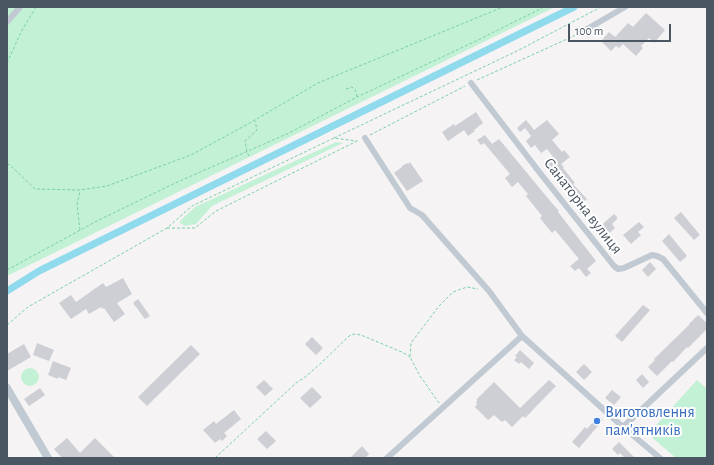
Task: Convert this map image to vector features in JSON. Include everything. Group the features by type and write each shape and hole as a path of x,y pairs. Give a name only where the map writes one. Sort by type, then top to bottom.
{"street":[{"path":"7,22 20,7"},
{"path":"582,32 625,7"},
{"name":"Санаторна вулиця","path":"472,83 540,173 614,266 618,269 624,268 652,255 658,256 663,259 707,313"},
{"path":"365,138 410,208 422,215 489,291 522,336 657,457"},
{"path":"388,458 522,336"},
{"path":"623,427 707,348"},
{"path":"7,388 48,458"}],"path":[{"path":"7,63 21,32 36,7"},
{"path":"7,164 10,165 35,189 80,190 107,186 191,155 318,83 503,7"},
{"path":"7,270 97,221 173,184 289,133 357,97 544,7"},
{"path":"7,325 28,307 167,228 192,206 517,51 601,7"},
{"path":"346,89 352,87 356,91 357,97"},
{"path":"249,156 245,142 257,130 255,120"},
{"path":"334,138 356,141"},
{"path":"167,228 195,228 216,211 356,141 365,138"},
{"path":"80,190 77,204 80,230"},
{"path":"410,357 411,343 439,306 453,292 467,287 489,291"},
{"path":"215,458 296,383 319,365 349,336 354,334 361,335 410,357 420,376 442,408"}],"green space":[{"path":"7,7 555,7 7,276"},
{"path":"336,142 343,143 212,206 196,224 185,226 179,222 195,207"},
{"path":"26,368 34,368 39,373 37,384 34,386 26,386 21,381 21,373"},
{"path":"697,380 707,389 707,458 676,458 648,434"}],"building":[{"path":"646,13 665,30 654,43 649,38 641,46 643,48 636,56 623,44 619,48 616,46 611,51 601,41 609,32 615,37 628,23 633,27"},
{"path":"476,112 483,123 468,136 464,130 448,141 442,132 454,124 455,126"},
{"path":"526,120 534,130 547,120 559,134 552,140 562,152 564,150 570,157 561,164 575,183 573,184 587,199 579,206 558,183 564,178 557,170 553,174 546,165 554,158 547,149 541,153 535,145 531,148 526,141 531,136 525,128 520,132 517,128"},
{"path":"485,135 492,144 499,139 559,211 558,212 596,261 587,269 591,273 586,277 579,268 575,271 570,266 579,259 555,230 552,233 540,218 542,216 526,196 528,194 518,182 512,187 505,178 510,174 484,143 481,145 477,140"},
{"path":"410,162 423,181 407,191 394,173 402,166"},
{"path":"681,212 700,235 694,240 674,218"},
{"path":"614,214 617,217 612,224 615,228 605,237 597,229"},
{"path":"639,222 644,227 638,232 641,235 631,244 623,235"},
{"path":"669,234 687,256 680,262 662,241"},
{"path":"650,262 656,269 648,277 642,270"},
{"path":"123,278 132,294 117,303 125,314 114,322 104,308 102,309 101,307 89,314 86,309 71,319 59,303 71,295 76,302 103,283 106,287"},
{"path":"138,299 150,316 145,319 133,303"},
{"path":"643,305 650,310 622,342 615,336"},
{"path":"698,315 707,323 707,329 657,376 648,367 655,360 654,359"},
{"path":"312,337 323,348 316,355 305,344"},
{"path":"37,343 54,350 49,361 33,355"},
{"path":"24,344 31,357 7,371 7,354"},
{"path":"191,345 200,354 147,406 138,397"},
{"path":"520,350 534,363 529,369 521,362 519,364 514,360 517,357 515,356"},
{"path":"53,361 71,368 66,380 48,375"},
{"path":"584,364 592,372 584,380 576,372"},
{"path":"642,374 649,382 643,388 636,380"},
{"path":"264,380 273,389 265,396 256,387"},
{"path":"549,380 556,386 525,418 523,416 512,427 505,420 502,422 494,415 488,420 475,407 477,404 477,399 494,382 520,408"},
{"path":"312,387 322,397 310,408 300,398"},
{"path":"40,388 45,395 29,406 24,399"},
{"path":"612,390 621,397 614,405 605,398"},
{"path":"234,410 241,419 224,433 227,436 222,441 220,439 215,443 203,430 214,421 216,424"},
{"path":"598,416 603,420 579,448 572,442 585,427 587,429"},
{"path":"266,431 276,441 267,449 257,439"},
{"path":"67,438 80,453 95,438 115,458 62,458 54,449"},
{"path":"619,442 635,458 625,458 620,453 618,455 612,449"},
{"path":"362,446 369,454 365,458 350,458"}],"waterway":[{"path":"7,291 39,271 574,7"}],"place":[{"name":"Виготовлення пам'ятників","path":"597,421"}]}
